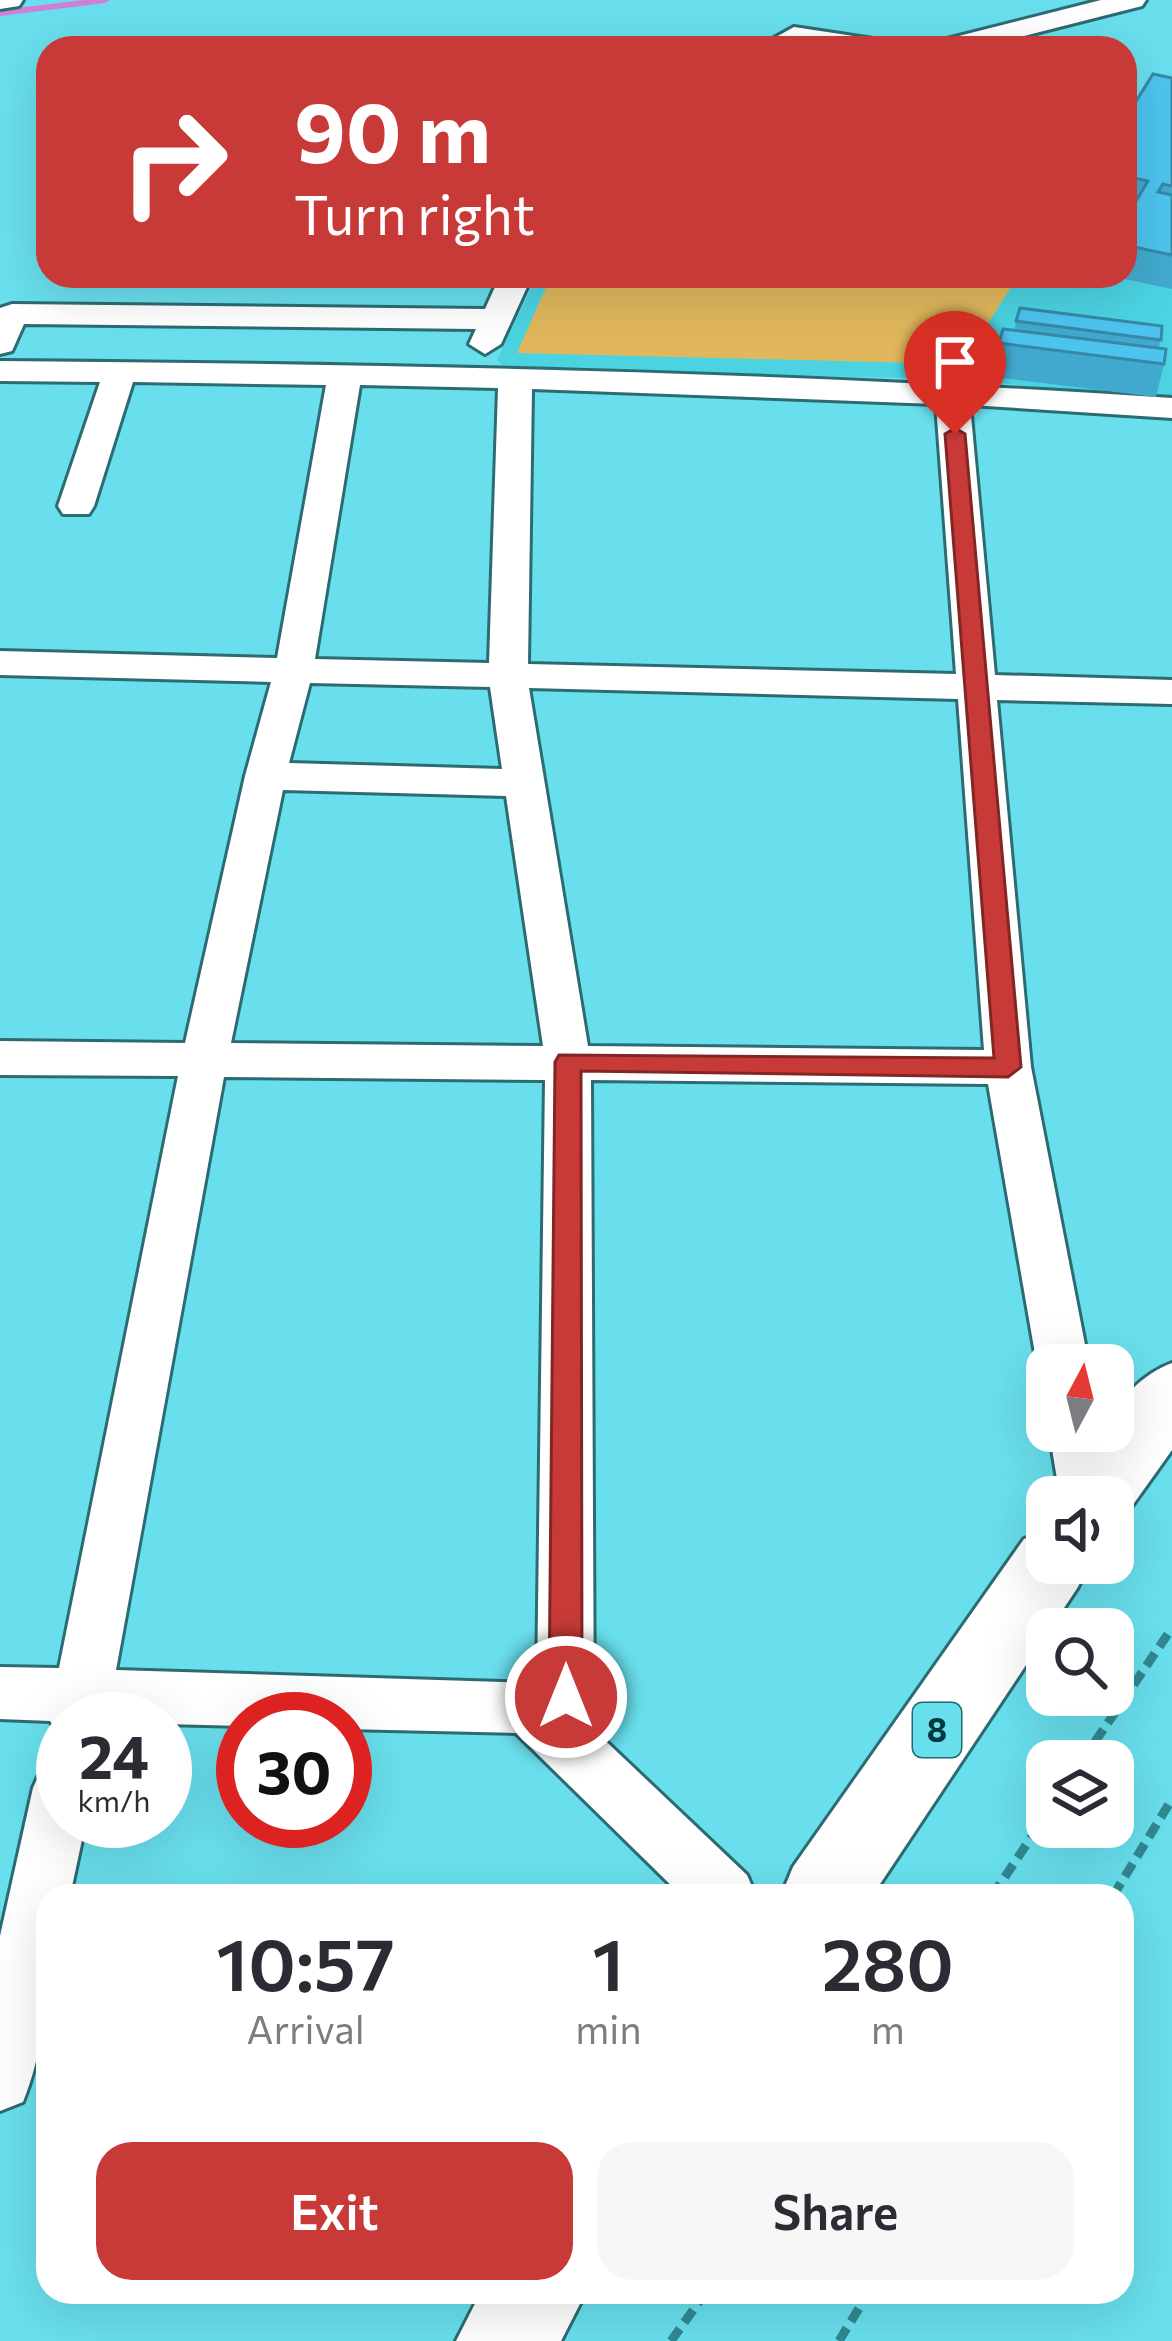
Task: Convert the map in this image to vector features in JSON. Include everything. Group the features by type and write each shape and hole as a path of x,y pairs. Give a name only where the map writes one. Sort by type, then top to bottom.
{"highway":[{"path":"1108,1476 1172,1393"},
{"name":"8","path":"831,1884 1037,1584"},
{"path":"504,2341 530,2304"}],"street":[{"path":"0,1 10,0"},
{"path":"992,36 1133,0"},
{"path":"471,376 511,288"},
{"path":"0,344 12,314 497,319"},
{"path":"0,370 514,377 952,392 1172,408"},
{"path":"76,506 120,372"},
{"path":"83,1692 204,1063 265,776 294,669 345,374"},
{"path":"514,377 508,676 568,1062 566,1743"},
{"path":"952,392 1008,1067 1059,1344"},
{"path":"0,662 1172,692"},
{"path":"265,776 524,783"},
{"path":"0,1058 1008,1067"},
{"path":"0,1693 36,1699"},
{"path":"192,1707 529,1707 713,1884"},
{"path":"42,1884 50,1848"},
{"path":"0,2079 36,1913"}],"path":[{"path":"1096,1740 1172,1628"},
{"path":"1120,1884 1172,1799"},
{"path":"1000,1884 1026,1845"},
{"path":"671,2341 697,2304"},
{"path":"839,2341 862,2304"}],"shaded area":[{"path":"1137,101 1172,107 1172,401 961,379 505,369 497,360 531,288 1137,288"},
{"path":"546,288 1010,288 972,349 918,363 517,353"}],"building":[{"path":"1153,74 1172,78 1172,186 1163,184 1158,192 1172,195 1172,255 1137,248 1137,199 1148,181 1137,179 1137,100"},
{"path":"1020,308 1162,326 1161,340 1016,321"},
{"path":"1003,329 1166,349 1164,364 999,343"}],"waterway":[{"path":"0,13 105,0"}],"route":[{"path":"566,1697 568,1062 1008,1067 955,434"}]}
